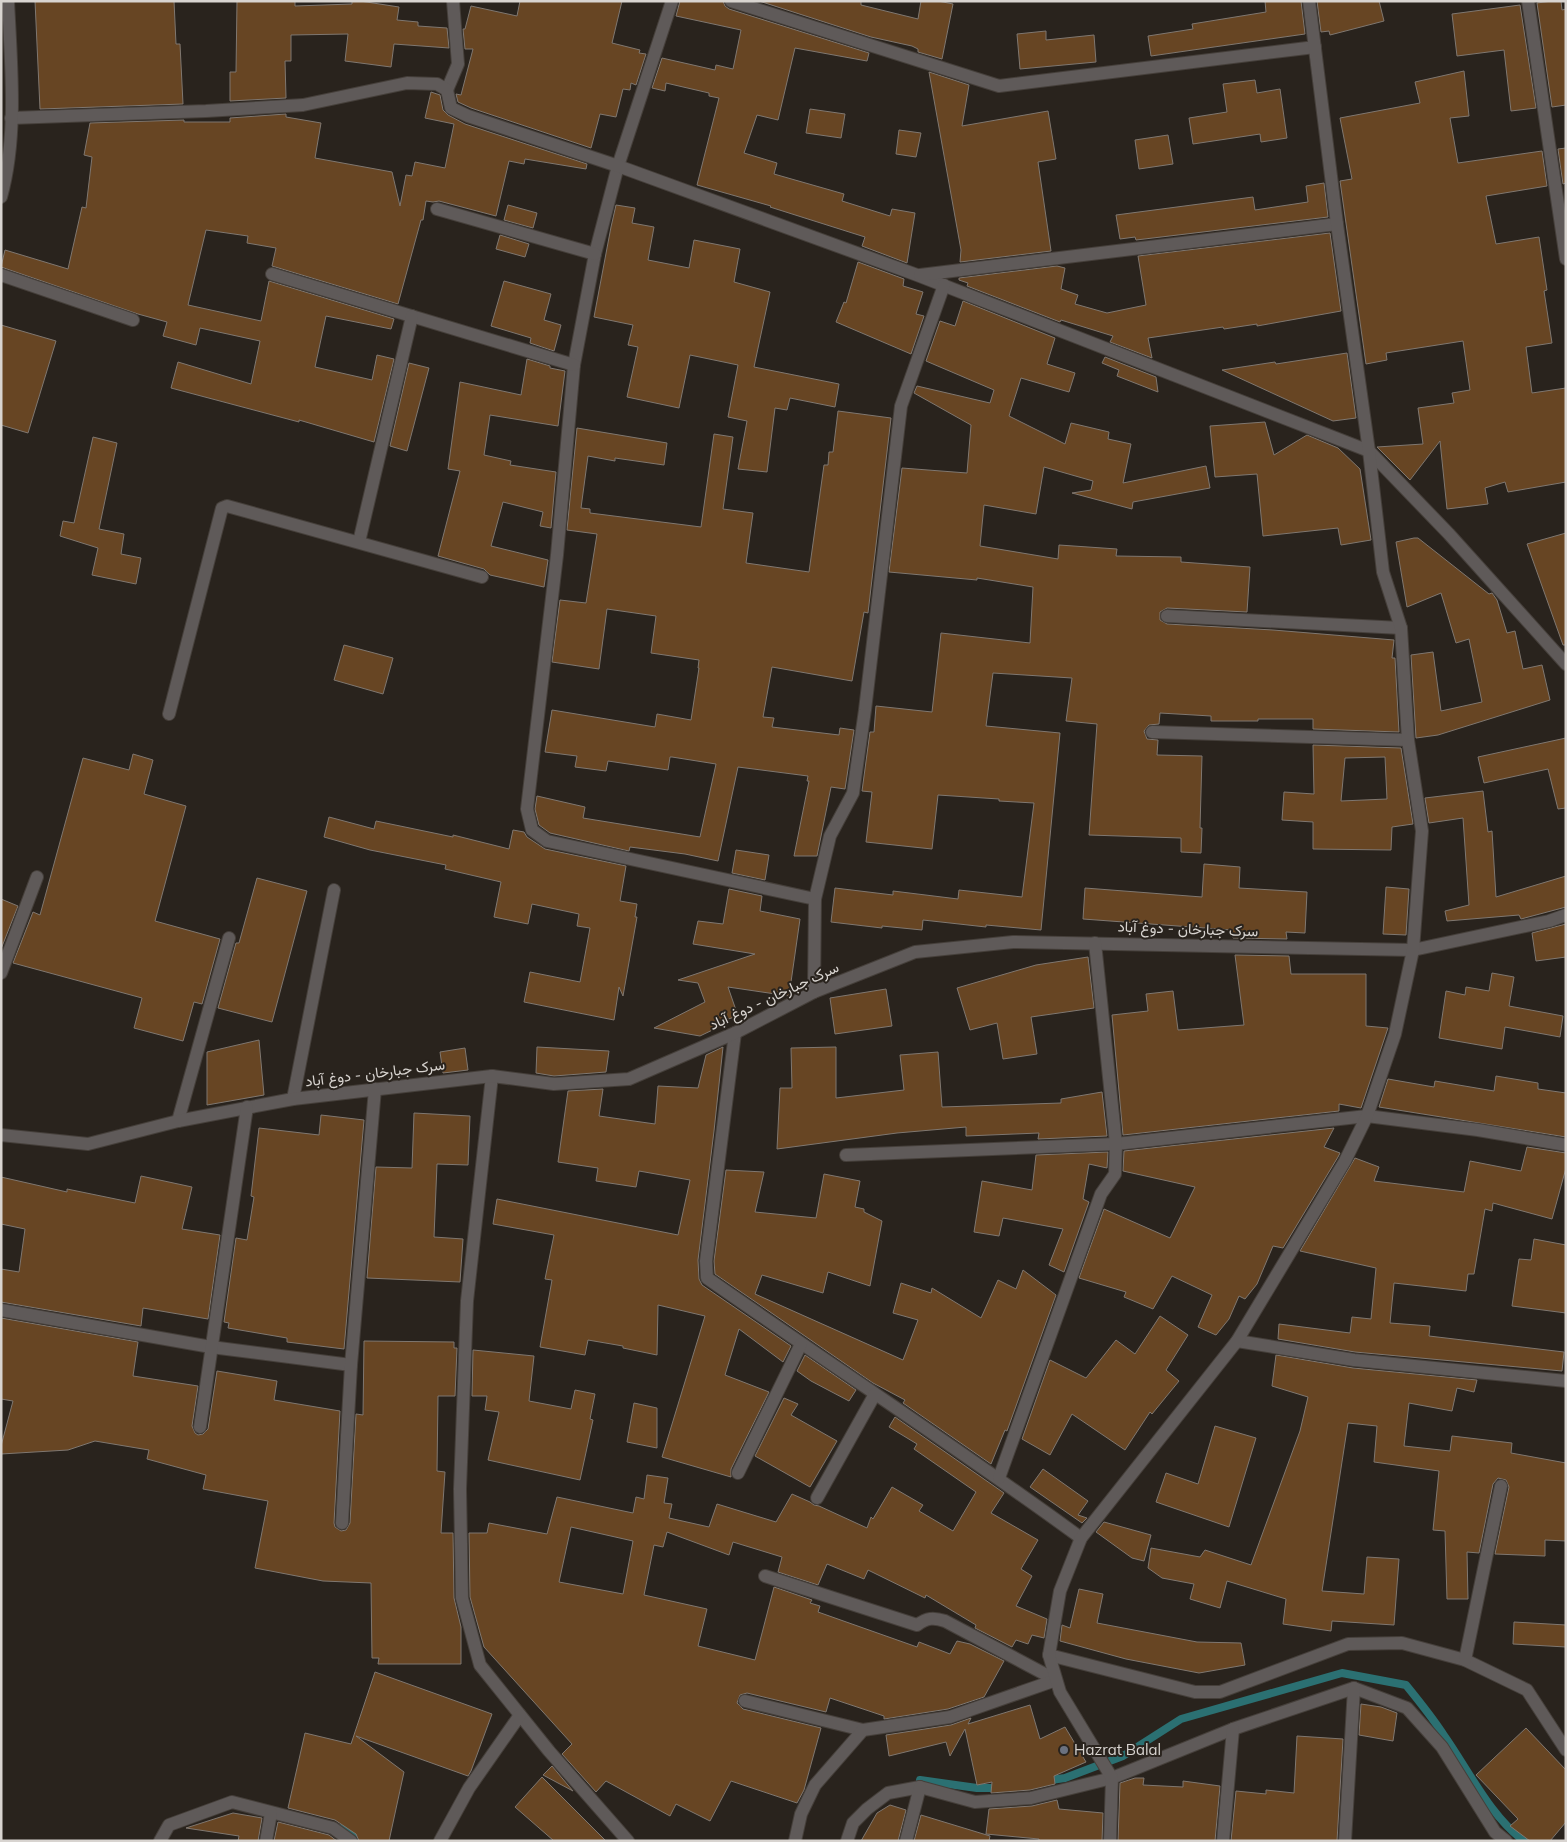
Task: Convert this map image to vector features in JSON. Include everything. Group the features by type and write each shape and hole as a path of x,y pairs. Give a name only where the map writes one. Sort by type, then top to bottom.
{"street":[{"path":"1,197 8,172 11,118 7,93 8,1"},
{"path":"453,1 458,64 447,90 451,108 468,116 618,166 944,285 1369,451 1449,534 1566,664"},
{"path":"672,1 618,166 595,254 574,365 557,555 527,809 532,830 547,840 815,899"},
{"path":"731,1 999,86 1315,47"},
{"path":"1110,1841 1112,1778 1060,1692 1049,1655 1060,1591 1081,1538 1237,1341 1345,1162 1367,1116 1395,1034 1414,950 1422,831 1408,740 1401,628 1383,572 1369,451 1337,224 1309,1"},
{"path":"1528,1 1566,259"},
{"path":"11,118 206,111 303,105 407,84 437,84 447,90"},
{"path":"437,209 595,254"},
{"path":"917,275 1337,224"},
{"path":"272,274 574,365"},
{"path":"1,276 133,320"},
{"path":"814,992 815,899 830,836 853,793 865,710 901,406 944,285"},
{"path":"359,542 412,316"},
{"path":"169,714 222,508 227,506 233,507 482,577"},
{"path":"1168,616 1401,628"},
{"path":"1152,732 1408,740"},
{"path":"1,973 37,877"},
{"path":"293,1099 334,890"},
{"name":"سرک جبارخان - دوغ آباد","path":"1,1135 88,1144 178,1121 293,1099 492,1076 554,1084 629,1078 735,1033 814,992 915,952 1013,942 1414,950 1566,916"},
{"path":"178,1121 229,938"},
{"path":"999,1478 1101,1194 1115,1174 1116,1144 1095,943"},
{"path":"735,1033 707,1253 707,1278 999,1478 1081,1538"},
{"path":"492,1076 467,1301 460,1489 462,1598 480,1665 520,1715 628,1841"},
{"path":"342,1524 351,1365 375,1089"},
{"path":"200,1427 247,1108"},
{"path":"846,1155 1116,1144 1367,1116 1478,1130 1566,1145"},
{"path":"1,1310 212,1348 351,1365"},
{"path":"1237,1341 1354,1360 1566,1381"},
{"path":"738,1473 801,1344"},
{"path":"817,1498 874,1394"},
{"path":"1465,1660 1500,1486"},
{"path":"765,1576 916,1625 925,1619 934,1618 945,1621 1056,1680"},
{"path":"1049,1655 1195,1692 1220,1692 1348,1644 1402,1643 1465,1660 1527,1690 1566,1750"},
{"path":"746,1701 863,1730 950,1717 1056,1680"},
{"path":"1345,1841 1354,1688"},
{"path":"847,1841 854,1823 867,1809 888,1793 920,1787 975,1802 1031,1798 1112,1778 1233,1729 1354,1688 1407,1708 1442,1747 1495,1832 1506,1841"},
{"path":"440,1841 468,1788 520,1715"},
{"path":"1223,1841 1233,1729"},
{"path":"795,1841 801,1814 815,1785 863,1730"},
{"path":"906,1841 920,1787"},
{"path":"160,1841 169,1824 232,1802 333,1828 351,1841"},
{"path":"266,1841 271,1813"}],"building":[{"path":"35,1 174,1 176,44 180,44 183,104 40,109"},
{"path":"237,1 295,1 295,6 352,4 352,1 360,1 399,7 397,20 418,22 418,26 447,28 449,48 394,44 391,67 345,61 348,34 291,35 291,61 285,61 286,98 230,101 230,72 236,72"},
{"path":"520,1 622,1 612,43 640,50 639,53 646,54 636,85 631,83 630,90 623,89 616,117 600,114 591,148 458,102 456,94 461,95 473,49 465,49 463,29 465,29 471,6 517,16"},
{"path":"680,1 723,1 729,9 869,53 867,61 795,48 778,120 757,115 744,153 777,163 774,174 844,194 842,201 890,216 892,209 915,213 907,263 862,246 865,237 771,206 697,185 719,98 709,96 709,93 666,83 665,91 652,88 662,58 715,70 716,65 733,69 741,30 676,16"},
{"path":"759,1 861,1 861,5 918,19 921,1 938,1 953,4 942,59 918,52 918,49 912,46 871,37"},
{"path":"1265,1 1301,1 1305,34 1151,56 1148,36 1193,29 1192,24 1266,12"},
{"path":"1317,1 1379,1 1384,21 1330,35 1329,31 1321,32"},
{"path":"1561,1 1562,10 1566,9 1566,105 1552,107 1537,3"},
{"path":"1520,5 1536,108 1511,111 1504,50 1457,56 1452,14"},
{"path":"1046,31 1046,40 1094,35 1096,62 1020,69 1017,34"},
{"path":"1464,71 1469,116 1450,118 1458,163 1542,151 1547,186 1486,196 1496,244 1539,237 1547,290 1544,291 1552,343 1526,347 1532,393 1566,388 1566,482 1508,492 1505,482 1485,488 1488,504 1447,509 1440,441 1410,480 1377,447 1423,444 1418,408 1454,403 1452,393 1470,390 1463,341 1386,353 1387,360 1366,364 1340,181 1352,179 1340,118 1420,103 1415,82"},
{"path":"929,72 969,85 962,126 1048,111 1056,159 1038,162 1051,251 960,262 961,250"},
{"path":"1255,80 1257,93 1280,89 1287,138 1261,142 1260,134 1193,144 1189,118 1227,112 1223,84"},
{"path":"431,92 440,95 443,110 448,115 465,124 587,164 586,169 525,159 524,164 509,161 496,216 439,201 426,201 423,220 421,220 398,304 272,266 276,248 247,243 248,236 206,230 188,305 261,321 269,281 394,319 391,329 326,316 315,367 372,380 377,355 394,359 374,442 299,420 299,422 171,388 178,362 251,384 260,341 200,328 196,345 163,336 167,322 138,314 1,267 5,250 68,269 82,207 86,208 92,157 84,155 90,123 184,120 184,122 230,122 230,118 286,114 286,117 321,123 315,158 392,172 400,206 406,175 412,176 415,162 445,168 454,124 425,118"},
{"path":"810,109 845,114 841,138 806,133"},
{"path":"899,130 921,133 916,157 896,154"},
{"path":"1168,135 1173,164 1139,169 1135,140"},
{"path":"1566,148 1566,183 1563,184 1558,149"},
{"path":"1324,183 1328,217 1136,240 1135,237 1120,239 1116,215 1253,197 1255,210 1308,202 1306,186"},
{"path":"508,205 537,213 533,228 504,220"},
{"path":"616,205 635,208 632,223 654,227 648,260 689,268 694,240 740,249 734,282 770,292 754,367 839,384 835,407 790,398 787,410 775,408 767,472 738,469 747,421 728,417 738,365 690,355 679,408 627,397 638,347 628,345 633,325 594,317"},
{"path":"1330,233 1341,311 1257,326 1257,324 1224,329 1223,327 1148,338 1152,358 1110,342 1113,336 1061,320 1060,322 967,286 968,283 959,280 959,278 1057,266 1065,268 1061,289 1078,295 1075,304 1107,313 1146,305 1138,256"},
{"path":"500,235 529,244 525,257 496,249"},
{"path":"858,262 904,279 903,286 923,292 916,314 924,316 911,354 836,322 844,302 846,303"},
{"path":"504,281 551,294 544,320 561,325 554,351 530,343 531,338 491,326"},
{"path":"963,301 1055,338 1047,364 1075,373 1069,392 1021,378 1009,416 1065,444 1071,423 1109,432 1108,439 1131,444 1123,483 1206,466 1210,488 1133,502 1132,509 1072,493 1091,490 1093,481 1044,467 1036,514 984,505 980,546 1058,559 1059,545 1117,549 1116,556 1181,557 1181,562 1250,567 1247,612 1167,608 1160,612 1160,620 1167,624 1394,640 1392,658 1395,658 1399,732 1313,729 1313,719 1211,721 1211,716 1160,713 1159,724 1149,725 1144,731 1147,739 1158,740 1157,755 1202,756 1201,853 1181,852 1181,838 1089,835 1097,724 1066,721 1072,678 993,673 986,726 1060,733 1041,930 986,925 986,927 923,920 922,930 882,926 882,928 831,922 835,888 893,895 893,891 958,899 959,890 1022,897 1034,803 938,795 932,849 866,842 872,792 862,791 870,732 874,732 876,706 932,712 941,633 1030,643 1033,587 977,578 977,580 889,572 902,468 967,473 971,425 914,393 917,386 990,403 994,390 926,361 940,321 955,326"},
{"path":"1,325 56,341 28,433 1,425"},
{"path":"1347,353 1356,418 1333,421 1222,370 1275,362 1276,364"},
{"path":"1105,357 1156,377 1158,392 1117,376 1119,370 1102,363"},
{"path":"527,359 550,366 550,368 565,371 558,426 490,415 484,455 511,461 510,465 556,472 551,528 540,526 543,512 503,502 491,546 548,560 544,587 490,575 484,569 438,556 460,471 448,469 460,382 521,395"},
{"path":"409,363 429,368 407,451 390,446"},
{"path":"838,411 891,418 868,613 864,612 852,681 772,667 763,717 774,718 772,727 839,735 840,728 854,730 845,789 831,787 817,856 794,856 809,781 807,781 808,776 738,767 718,861 685,854 630,847 629,851 550,833 539,825 535,809 537,796 585,807 583,818 700,837 716,764 670,757 668,770 608,761 606,771 575,767 577,756 545,752 552,710 655,727 657,714 691,720 699,668 699,660 651,653 656,616 607,609 599,669 552,662 560,600 586,603 597,534 567,530 577,428 667,443 664,465 615,458 615,461 588,456 581,508 590,509 590,513 701,527 714,434 733,437 723,509 753,513 746,563 809,572 824,465 828,465 829,452 833,452"},
{"path":"1265,422 1274,455 1307,435 1338,448 1360,469 1371,540 1341,545 1338,528 1263,536 1257,474 1215,477 1210,426"},
{"path":"93,437 117,443 99,529 124,534 121,554 141,558 136,584 92,575 98,548 60,536 63,521 74,523"},
{"path":"1566,533 1566,645 1563,645 1527,544"},
{"path":"1418,538 1489,594 1492,593 1497,600 1507,633 1515,631 1523,669 1542,665 1550,700 1438,735 1416,738 1411,655 1433,652 1441,711 1482,702 1469,639 1456,643 1441,593 1407,607 1396,542"},
{"path":"344,645 393,658 383,694 334,680"},
{"path":"1566,738 1566,808 1558,809 1548,769 1484,783 1478,757"},
{"path":"1313,745 1401,748 1413,824 1392,827 1391,850 1313,849 1313,822 1282,820 1284,792 1314,794","holes":["1385,757 1387,799 1341,801 1345,758"]},
{"path":"133,754 153,760 144,794 186,806 155,921 220,939 202,1004 194,1002 183,1041 134,1028 142,998 13,963 33,912 40,915 83,758 129,770"},
{"path":"1483,791 1488,832 1492,831 1496,897 1566,876 1566,907 1521,919 1519,915 1447,921 1445,911 1469,905 1463,818 1429,823 1425,798"},
{"path":"329,817 374,829 376,821 453,837 453,835 509,849 513,830 524,832 527,837 545,849 626,866 620,901 637,904 635,917 637,917 623,996 619,987 614,1020 524,1002 530,972 580,982 590,928 577,926 579,914 532,904 528,924 494,917 501,882 445,869 446,865 370,850 324,837"},
{"path":"736,850 769,855 765,880 732,873"},
{"path":"1204,864 1240,867 1239,888 1307,892 1305,933 1286,932 1287,939 1233,938 1232,930 1083,919 1085,888 1202,897"},
{"path":"257,878 307,891 272,1022 218,1008"},
{"path":"1386,887 1409,889 1406,935 1383,934"},
{"path":"729,889 762,896 760,911 800,919 789,996 728,987 738,1016 725,1020 725,1024 700,1036 654,1028 705,1002 698,983 678,980 755,954 693,944 698,921 723,924"},
{"path":"1,899 18,906 1,949"},
{"path":"1566,924 1566,957 1536,961 1532,933"},
{"path":"1235,955 1289,956 1291,974 1366,974 1366,1026 1388,1028 1361,1108 1339,1104 1339,1111 1123,1135 1112,1015 1148,1011 1146,994 1173,991 1178,1030 1244,1025"},
{"path":"1088,957 1094,1008 1031,1017 1037,1054 1003,1059 997,1023 970,1030 957,988 1036,965"},
{"path":"1492,973 1514,977 1509,1006 1563,1016 1560,1037 1505,1027 1502,1049 1439,1038 1446,991 1465,995 1466,987 1489,991"},
{"path":"886,989 892,1026 835,1034 830,998"},
{"path":"259,1040 264,1095 207,1105 207,1052"},
{"path":"537,1047 609,1051 606,1072 554,1076 536,1073"},
{"path":"723,1047 698,1260 699,1279 702,1285 791,1346 783,1362 739,1329 725,1375 769,1392 731,1469 731,1477 662,1457 705,1316 658,1305 657,1355 623,1348 623,1346 588,1340 585,1355 540,1347 552,1280 545,1279 554,1235 493,1224 497,1199 678,1235 690,1180 639,1171 636,1187 596,1181 598,1168 558,1162 568,1091 603,1089 599,1116 655,1124 658,1086 698,1088 706,1055"},
{"path":"836,1047 836,1098 904,1090 900,1055 938,1052 942,1107 1061,1103 1061,1099 1102,1092 1107,1136 1038,1139 1039,1133 966,1136 966,1127 897,1133 777,1149 780,1088 792,1088 791,1048"},
{"path":"465,1048 468,1070 443,1073 440,1052"},
{"path":"1496,1076 1538,1083 1538,1089 1566,1093 1566,1137 1379,1107 1388,1079 1434,1087 1435,1081 1494,1091"},
{"path":"414,1113 470,1116 468,1165 437,1164 434,1237 463,1239 460,1282 367,1278 376,1167 412,1168"},
{"path":"321,1115 364,1120 344,1349 287,1342 287,1338 228,1328 229,1323 224,1322 236,1238 247,1240 254,1197 251,1196 259,1128 319,1135"},
{"path":"1334,1128 1324,1147 1340,1153 1338,1157 1283,1248 1273,1246 1257,1284 1245,1299 1239,1296 1229,1319 1216,1335 1198,1327 1212,1295 1172,1276 1153,1309 1124,1297 1126,1292 1079,1278 1104,1209 1170,1238 1195,1187 1123,1171 1124,1151"},
{"path":"1527,1147 1566,1153 1566,1168 1552,1219 1493,1203 1492,1211 1485,1209 1474,1274 1468,1274 1466,1291 1394,1283 1390,1323 1430,1326 1429,1336 1564,1352 1562,1371 1355,1352 1278,1339 1279,1324 1350,1333 1352,1317 1371,1319 1376,1268 1300,1251 1355,1158 1379,1167 1374,1181 1464,1192 1470,1161 1521,1171"},
{"path":"1108,1152 1107,1168 1089,1164 1083,1199 1089,1202 1064,1272 1049,1265 1063,1229 1003,1218 999,1236 974,1232 982,1181 1032,1190 1036,1155"},
{"path":"726,1170 764,1172 755,1212 816,1218 824,1174 860,1181 855,1207 864,1209 864,1212 882,1221 870,1286 828,1272 823,1293 762,1275 755,1294 903,1360 918,1320 893,1313 901,1283 931,1293 932,1288 981,1318 998,1280 1016,1289 1023,1270 1056,1295 1007,1431 1005,1430 991,1464 903,1403 905,1400 873,1383 715,1274 714,1261"},
{"path":"141,1176 192,1187 182,1229 220,1235 208,1319 143,1308 141,1326 1,1302 1,1269 19,1272 25,1229 1,1224 1,1177 67,1192 67,1189 135,1203"},
{"path":"1534,1239 1566,1245 1566,1313 1512,1306 1519,1259 1531,1260"},
{"path":"1160,1316 1188,1335 1166,1370 1179,1381 1152,1414 1150,1412 1125,1450 1072,1414 1050,1455 1022,1439 1050,1360 1086,1378 1116,1340 1135,1354"},
{"path":"1,1318 138,1342 133,1376 198,1386 192,1426 198,1435 203,1434 208,1429 217,1371 277,1381 274,1400 340,1411 334,1523 335,1527 341,1531 346,1530 350,1523 356,1414 363,1415 364,1341 454,1342 454,1348 457,1348 455,1396 438,1396 437,1471 445,1472 441,1533 453,1533 454,1598 461,1627 461,1664 378,1664 379,1658 372,1658 371,1583 323,1581 255,1568 268,1501 203,1489 206,1475 147,1459 149,1450 95,1441 68,1450 1,1454 1,1446 13,1401 1,1399"},
{"path":"473,1350 534,1356 529,1401 571,1409 575,1390 595,1394 590,1419 593,1420 580,1480 488,1460 499,1412 485,1410 487,1396 472,1396"},
{"path":"805,1355 856,1390 849,1401 811,1381 797,1371"},
{"path":"1276,1355 1353,1368 1477,1380 1474,1392 1457,1388 1452,1411 1409,1403 1404,1446 1450,1451 1452,1436 1512,1443 1511,1453 1566,1463 1566,1541 1545,1540 1545,1556 1495,1554 1509,1487 1506,1480 1498,1478 1493,1484 1479,1553 1467,1552 1468,1599 1447,1599 1445,1531 1433,1530 1439,1471 1374,1462 1377,1426 1348,1423 1322,1591 1364,1594 1367,1557 1399,1559 1394,1625 1332,1621 1331,1631 1283,1624 1286,1599 1227,1581 1220,1608 1190,1599 1194,1584 1162,1578 1148,1568 1151,1548 1200,1557 1205,1550 1251,1565 1300,1431 1308,1397 1272,1386"},
{"path":"784,1398 798,1404 791,1415 837,1441 810,1487 755,1456"},
{"path":"634,1403 657,1408 657,1448 627,1442"},
{"path":"895,1417 1004,1493 991,1513 1038,1540 1021,1569 1032,1576 1016,1606 1047,1619 1044,1638 1032,1635 1028,1644 1016,1640 1012,1647 975,1628 976,1625 926,1595 925,1598 868,1570 864,1579 827,1564 818,1585 778,1572 782,1557 733,1542 729,1555 667,1532 663,1547 654,1545 644,1595 707,1609 698,1646 755,1660 774,1587 812,1600 810,1603 820,1606 818,1612 917,1647 919,1642 950,1654 957,1641 970,1644 1004,1661 984,1697 948,1709 884,1719 884,1716 830,1698 826,1712 747,1693 740,1695 737,1703 743,1709 821,1728 804,1790 797,1803 731,1781 710,1821 676,1804 670,1816 606,1781 596,1792 562,1754 572,1744 484,1647 470,1597 469,1533 487,1533 489,1523 547,1534 557,1497 633,1513 636,1497 644,1499 647,1475 668,1478 664,1503 672,1504 669,1518 709,1527 717,1504 776,1522 792,1494 867,1528 871,1517 873,1519 892,1487 923,1505 919,1511 953,1531 976,1492 914,1449 917,1444 889,1427","holes":["571,1527 633,1541 623,1594 559,1582"]},
{"path":"1215,1426 1256,1438 1229,1527 1156,1502 1166,1473 1198,1484"},
{"path":"1043,1469 1088,1501 1078,1515 1087,1518 1082,1523 1030,1487"},
{"path":"1104,1522 1151,1535 1144,1561 1132,1558 1096,1532"},
{"path":"1079,1589 1103,1594 1097,1623 1197,1642 1241,1643 1245,1665 1199,1673 1126,1659 1060,1641 1062,1625 1070,1628"},
{"path":"1514,1622 1566,1625 1566,1647 1513,1644"},
{"path":"375,1672 492,1714 468,1776 356,1736 404,1772 389,1841 359,1841 356,1834 335,1820 288,1808 305,1733 351,1744"},
{"path":"1361,1704 1381,1707 1397,1713 1393,1741 1359,1735"},
{"path":"1030,1705 1040,1739 1065,1727 1086,1762 1054,1776 1055,1784 1030,1790 991,1793 992,1782 977,1785 965,1729 950,1756 946,1742 889,1756 886,1735 951,1725 971,1718 968,1724"},
{"path":"1526,1728 1566,1770 1566,1822 1550,1841 1530,1841 1510,1826 1518,1819 1476,1775"},
{"path":"1297,1736 1343,1739 1337,1841 1231,1841 1236,1791 1266,1794 1266,1790 1294,1793"},
{"path":"552,1766 573,1791 543,1775"},
{"path":"542,1777 606,1841 554,1841 515,1807"},
{"path":"1135,1778 1144,1778 1143,1785 1183,1787 1183,1781 1220,1786 1215,1841 1118,1841 1120,1783"},
{"path":"1057,1800 1059,1809 1103,1813 1102,1841 1039,1841 1039,1839 986,1834 989,1809 1032,1806"},
{"path":"890,1805 906,1810 898,1841 861,1841 877,1813"},
{"path":"233,1813 262,1818 258,1841 238,1841 239,1836 186,1828"},
{"path":"921,1815 990,1836 989,1841 914,1841"},
{"path":"278,1822 329,1835 337,1841 274,1841"}],"waterway":[{"path":"1044,1781 1065,1778 1123,1756 1181,1719 1342,1673 1406,1685 1439,1728 1490,1805 1511,1830 1524,1841"},
{"path":"920,1780 977,1788 1001,1788"},
{"path":"339,1828 364,1837"}],"place":[{"name":"Hazrat Balal","path":"1064,1750"}]}
